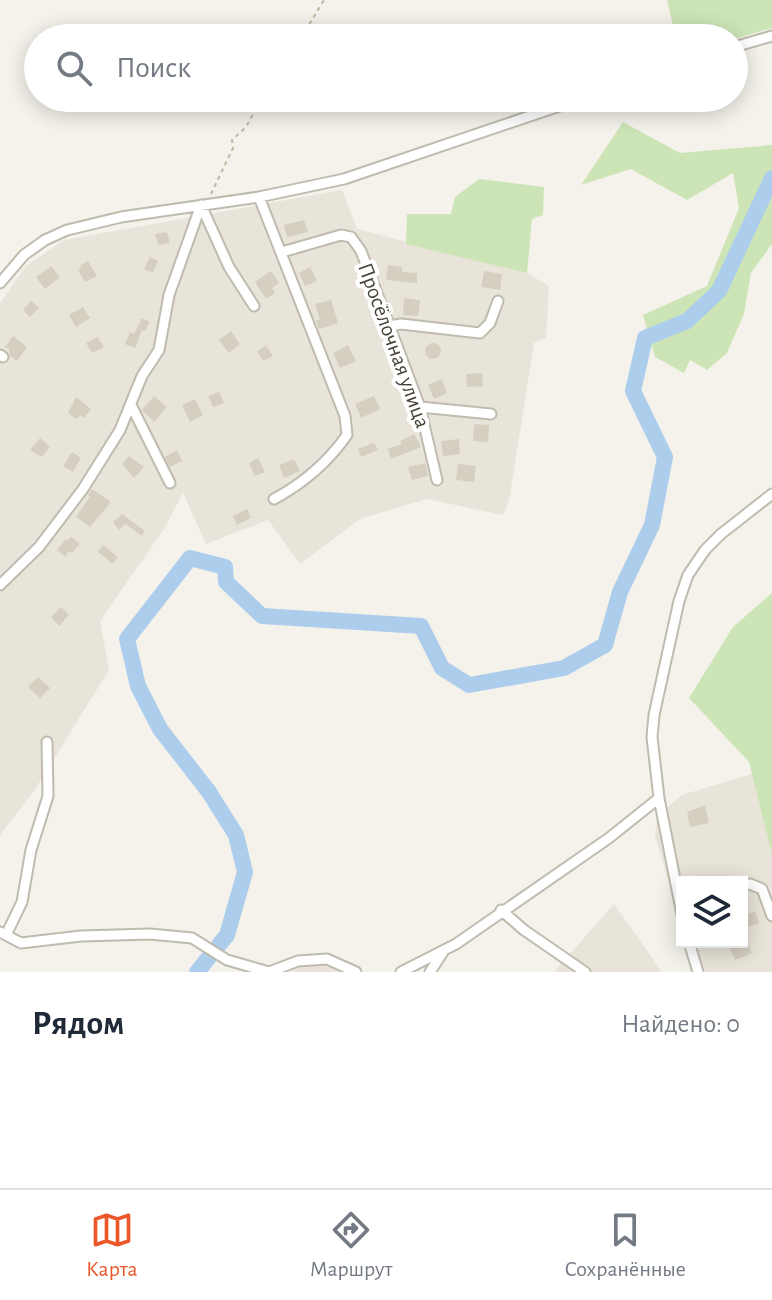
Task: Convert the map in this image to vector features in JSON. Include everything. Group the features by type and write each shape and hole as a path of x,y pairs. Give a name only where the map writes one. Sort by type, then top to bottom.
{"street":[{"path":"748,43 772,36"},
{"path":"0,283 24,255 45,240 67,230 121,217 259,197 344,179 542,112"},
{"path":"259,197 345,416 347,435 335,452 300,485 274,499"},
{"path":"201,205 229,267 254,306"},
{"path":"0,585 39,547 83,489 120,430 142,376 159,350 169,295 201,205"},
{"name":"Просёлочная улица","path":"282,252 341,235 351,237 361,251 420,407 437,480"},
{"path":"390,326 401,324 480,333 490,323 498,301"},
{"path":"131,405 170,483"},
{"path":"420,407 491,414"},
{"path":"676,884 659,798 652,737 679,601 688,575 705,550 772,494"},
{"path":"47,742 48,796 31,850 22,902 3,933 21,943 81,936 150,934 192,938 227,960 269,972 298,961 327,959 356,972"},
{"path":"401,972 445,949 609,838 659,798"},
{"path":"748,884 762,889 772,916"},
{"path":"501,910 524,930 585,972"},
{"path":"691,948 698,972"},
{"path":"430,972 445,949"}],"path":[{"path":"309,24 324,0"},
{"path":"201,205 212,193 233,148 232,140 246,127 254,112"}],"shaded area":[{"path":"342,190 357,229 527,273 549,286 546,338 534,343 509,501 503,515 427,499 360,519 300,564 268,520 206,544 183,493 164,529 100,621 109,670 34,791 0,835 0,303 26,266 64,240"},
{"path":"758,772 772,833 772,972 694,972 688,948 748,948 748,876 676,876 676,909 655,835 657,816 682,795"},
{"path":"614,904 662,972 554,972"},
{"path":"312,959 339,972 292,972"}],"green space":[{"path":"667,0 772,0 772,28 748,35 748,24 673,24"},
{"path":"623,122 680,153 772,145 772,244 751,273 744,314 727,353 707,370 690,360 684,373 655,357 643,315 707,286 739,208 733,173 687,200 631,169 581,185"},
{"path":"479,179 544,187 543,215 532,219 527,273 406,244 407,214 451,214 455,197"},
{"path":"772,593 772,855 749,762 689,698 733,627"}],"building":[{"path":"304,220 308,232 287,237 284,225"},
{"path":"167,232 170,243 158,245 155,234"},
{"path":"150,257 158,261 153,273 144,269"},
{"path":"88,261 97,276 85,282 78,270"},
{"path":"388,265 402,267 402,272 417,273 417,283 386,280"},
{"path":"51,266 60,277 45,289 36,277"},
{"path":"310,267 317,281 305,286 299,273"},
{"path":"271,271 279,283 272,288 275,293 266,299 255,282"},
{"path":"484,271 502,274 500,290 481,287"},
{"path":"404,298 420,300 418,316 403,315"},
{"path":"331,300 338,323 319,329 316,320 320,320 315,304"},
{"path":"31,301 39,308 30,317 23,310"},
{"path":"83,307 90,318 76,327 69,315"},
{"path":"142,318 150,322 145,331 142,330 135,348 125,344 130,332 134,334"},
{"path":"231,331 240,344 229,353 219,340"},
{"path":"13,336 27,347 17,361 5,347"},
{"path":"98,337 104,347 92,353 86,343"},
{"path":"430,343 436,343 441,351 439,357 430,359 425,354 425,348"},
{"path":"266,345 273,356 263,361 257,351"},
{"path":"348,345 356,361 340,368 333,353"},
{"path":"482,373 483,386 467,387 466,374"},
{"path":"442,379 447,393 434,399 428,385"},
{"path":"219,392 224,403 213,407 208,396"},
{"path":"154,396 167,407 154,422 142,410"},
{"path":"374,396 380,409 361,418 355,404"},
{"path":"76,397 91,409 84,418 80,415 77,419 68,413"},
{"path":"195,399 203,415 190,422 182,405"},
{"path":"474,424 489,425 488,442 473,441"},
{"path":"414,434 421,447 391,459 388,449 402,444 400,441"},
{"path":"40,438 50,447 42,457 30,450"},
{"path":"459,439 460,454 443,456 441,441"},
{"path":"374,443 378,450 361,457 358,449"},
{"path":"177,450 182,461 170,467 165,457"},
{"path":"72,452 81,458 73,472 63,466"},
{"path":"129,456 144,467 134,478 122,464"},
{"path":"258,458 265,472 255,476 249,463"},
{"path":"294,459 300,471 284,478 279,465"},
{"path":"425,463 428,476 412,480 408,467"},
{"path":"458,464 476,466 474,482 456,480"},
{"path":"92,489 111,502 90,527 76,517"},
{"path":"247,509 251,518 237,525 233,516"},
{"path":"122,514 145,531 142,536 125,524 119,530 113,522"},
{"path":"71,537 80,544 65,557 57,550"},
{"path":"103,545 118,557 113,564 98,552"},
{"path":"61,607 69,615 59,626 51,617"},
{"path":"38,677 50,688 40,698 28,687"},
{"path":"705,805 709,823 690,827 687,812"},
{"path":"755,911 759,923 748,927 748,914"},
{"path":"748,943 752,953 735,960 730,948 748,948"}],"waterway":[{"path":"197,972 227,935 245,872 236,835 209,792 160,729 138,686 127,639 190,558 225,567 226,582 262,616 421,626 442,668 469,685 564,668 605,645 620,592 652,525 665,457 633,391 645,338 687,321 719,291 772,178"}]}
